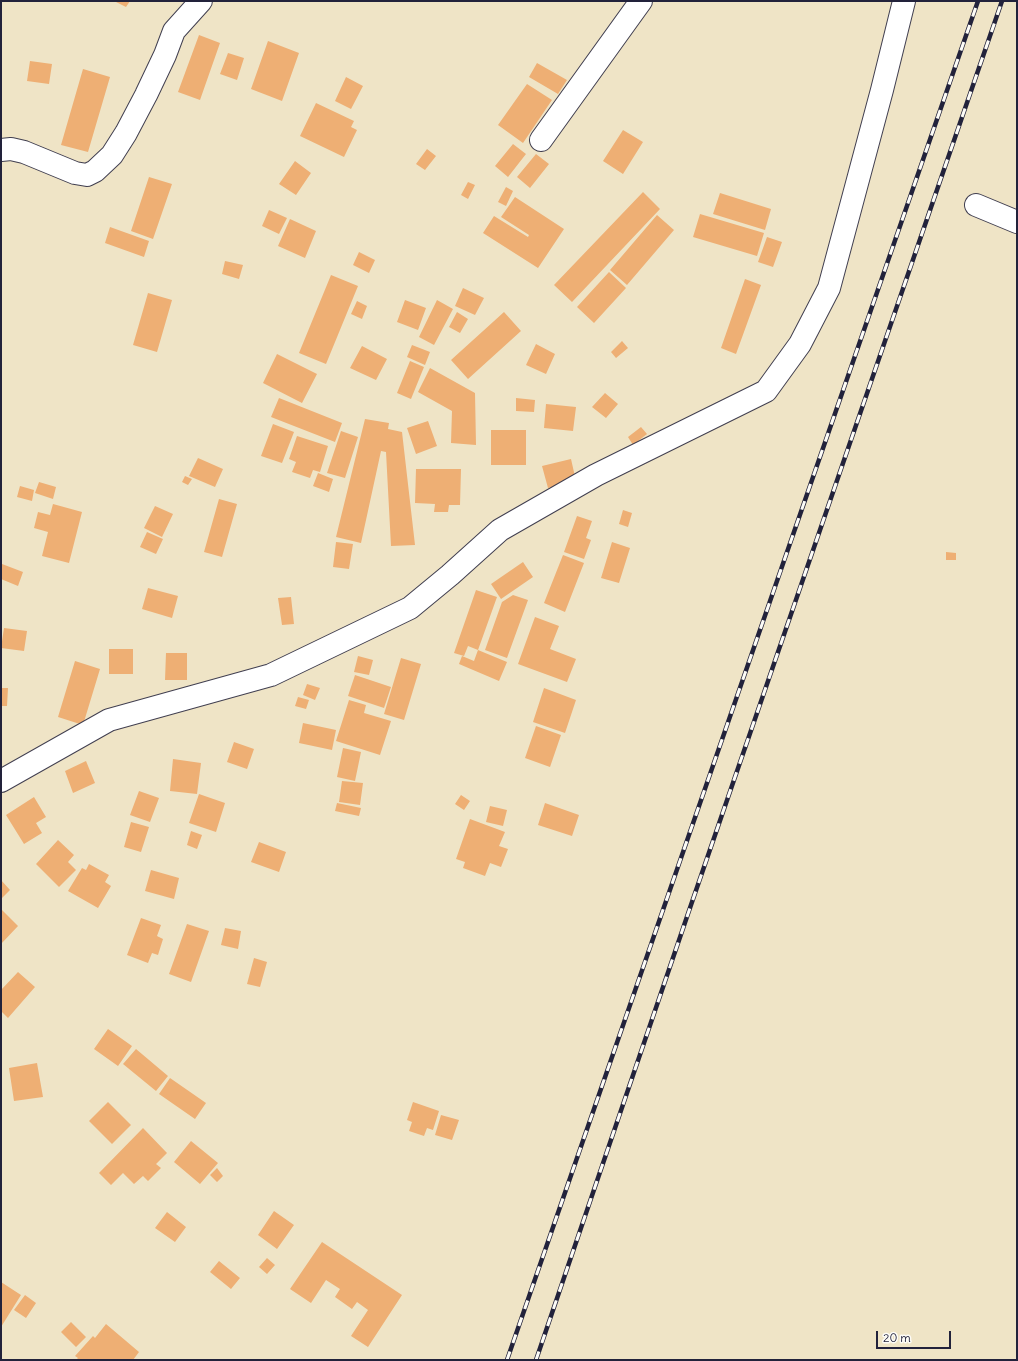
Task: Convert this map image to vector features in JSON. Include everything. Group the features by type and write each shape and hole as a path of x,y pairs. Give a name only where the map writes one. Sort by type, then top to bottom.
{"street":[{"path":"1,150 11,149 24,152 75,173 87,175 96,171 112,155 126,133 146,96 165,55 174,31 201,1"},
{"path":"541,140 641,1"},
{"path":"1,781 110,720 271,675 410,608 450,575 500,530 596,475 766,391 800,344 828,288 882,90 904,1"},
{"path":"976,205 1017,222"}],"building":[{"path":"114,1 130,1 126,7"},
{"path":"199,35 220,43 200,100 178,92"},
{"path":"268,41 299,53 282,101 251,89"},
{"path":"228,53 244,58 237,80 220,74"},
{"path":"30,61 52,64 49,84 27,81"},
{"path":"537,63 567,80 558,94 529,77"},
{"path":"83,69 110,77 88,152 61,145"},
{"path":"346,77 363,86 351,109 335,101"},
{"path":"527,84 552,100 523,143 498,125"},
{"path":"316,103 354,121 351,127 357,130 344,157 300,136"},
{"path":"623,130 643,142 623,174 603,161"},
{"path":"513,144 526,154 508,177 495,166"},
{"path":"427,149 436,156 425,170 416,164"},
{"path":"536,154 549,164 530,188 517,177"},
{"path":"295,161 311,173 296,195 279,184"},
{"path":"149,177 172,184 153,239 131,231"},
{"path":"468,182 475,185 468,199 461,195"},
{"path":"506,187 513,191 506,206 498,202"},
{"path":"643,192 660,209 572,302 554,285"},
{"path":"720,193 771,209 765,230 713,214"},
{"path":"515,197 564,229 538,268 483,233 494,216 528,237 529,235 501,217"},
{"path":"269,210 287,218 279,234 262,226"},
{"path":"700,214 764,233 757,256 693,237"},
{"path":"657,215 674,230 627,285 610,270"},
{"path":"290,219 316,231 305,258 278,246"},
{"path":"110,227 149,241 144,257 105,243"},
{"path":"767,237 782,242 773,267 758,262"},
{"path":"359,252 375,260 369,273 353,265"},
{"path":"225,261 243,265 239,279 222,274"},
{"path":"609,272 626,288 594,323 577,307"},
{"path":"331,275 358,286 326,364 299,353"},
{"path":"745,279 761,285 736,354 721,348"},
{"path":"463,288 484,298 475,315 455,306"},
{"path":"148,293 172,300 157,352 133,345"},
{"path":"405,300 426,308 418,330 397,322"},
{"path":"437,300 453,309 434,345 419,337"},
{"path":"357,301 367,306 362,319 351,314"},
{"path":"457,312 468,319 460,333 449,327"},
{"path":"504,312 521,331 468,379 451,360"},
{"path":"622,341 628,348 616,358 611,352"},
{"path":"536,344 555,354 546,374 526,365"},
{"path":"412,345 430,352 425,365 407,357"},
{"path":"362,346 387,359 376,380 350,368"},
{"path":"277,354 317,374 302,403 263,383"},
{"path":"410,361 424,367 411,399 397,393"},
{"path":"430,368 475,393 476,445 451,443 452,411 418,392"},
{"path":"605,393 618,404 606,418 592,407"},
{"path":"279,398 342,423 335,442 271,417"},
{"path":"516,398 535,400 534,412 516,411"},
{"path":"546,404 576,407 573,431 544,428"},
{"path":"365,419 389,423 388,429 402,432 415,545 391,546 386,452 381,451 361,543 336,537"},
{"path":"428,421 437,446 416,454 407,428"},
{"path":"273,424 294,432 282,463 261,456"},
{"path":"641,427 647,434 633,445 628,437"},
{"path":"491,430 526,430 526,465 491,465"},
{"path":"341,431 358,437 345,478 327,473"},
{"path":"297,436 328,446 320,472 313,470 310,478 292,472 296,462 289,459"},
{"path":"198,458 223,469 215,487 189,476"},
{"path":"571,459 576,481 548,488 542,466"},
{"path":"416,469 461,469 460,505 449,505 448,512 434,512 435,504 415,503"},
{"path":"318,473 333,479 329,492 313,486"},
{"path":"185,476 192,479 188,485 182,482"},
{"path":"39,482 56,487 53,499 35,493"},
{"path":"20,486 34,490 32,501 17,497"},
{"path":"219,499 237,504 222,557 204,552"},
{"path":"53,504 82,512 69,563 42,556 48,532 34,528 38,512 50,515"},
{"path":"155,506 173,514 162,537 144,528"},
{"path":"623,510 632,513 628,527 619,524"},
{"path":"577,516 592,521 586,538 591,540 584,559 564,552"},
{"path":"147,532 163,539 156,554 140,547"},
{"path":"336,542 353,544 349,569 333,567"},
{"path":"612,542 630,548 619,583 601,578"},
{"path":"946,552 956,553 956,560 946,560"},
{"path":"563,555 584,563 565,612 544,603"},
{"path":"523,562 533,577 501,599 491,584"},
{"path":"2,564 23,572 18,586 1,579"},
{"path":"148,588 178,596 172,618 142,609"},
{"path":"476,590 497,597 478,650 468,646 464,656 454,653"},
{"path":"513,595 528,600 507,658 485,650 502,602"},
{"path":"291,597 294,624 282,625 278,598"},
{"path":"535,617 559,626 550,649 576,659 567,682 518,664"},
{"path":"4,628 27,631 24,651 1,648"},
{"path":"109,649 133,649 133,674 109,674"},
{"path":"478,650 507,662 499,681 459,664 462,656 474,661"},
{"path":"166,653 187,653 187,680 165,680"},
{"path":"358,656 373,660 369,675 354,672"},
{"path":"401,658 421,664 404,720 384,714"},
{"path":"75,661 100,669 83,725 58,717"},
{"path":"355,675 391,687 384,708 348,696"},
{"path":"307,684 320,688 315,700 303,695"},
{"path":"1,688 8,688 7,706 1,706"},
{"path":"544,688 576,700 565,733 533,722"},
{"path":"298,697 309,700 306,709 295,706"},
{"path":"349,700 366,705 364,713 391,721 380,755 336,741"},
{"path":"303,723 336,730 332,750 299,743"},
{"path":"536,726 561,735 550,767 525,758"},
{"path":"234,742 254,749 247,769 227,762"},
{"path":"343,748 361,752 355,781 337,777"},
{"path":"173,759 201,763 197,794 170,791"},
{"path":"86,761 95,783 73,793 65,771"},
{"path":"342,781 363,783 360,805 339,802"},
{"path":"139,791 159,798 150,822 130,815"},
{"path":"199,794 225,803 216,832 189,823"},
{"path":"461,795 470,801 464,810 455,804"},
{"path":"34,797 46,817 36,823 42,833 24,844 6,815"},
{"path":"337,803 361,808 359,816 335,811"},
{"path":"545,803 579,815 572,836 538,825"},
{"path":"490,806 507,810 503,826 486,822"},
{"path":"470,819 505,832 499,846 508,849 501,867 490,863 485,876 463,868 465,862 456,859"},
{"path":"131,822 149,827 141,852 124,847"},
{"path":"191,831 202,835 197,849 187,845"},
{"path":"58,840 74,855 68,862 76,870 59,887 36,864"},
{"path":"259,842 286,852 279,872 251,862"},
{"path":"89,864 109,875 105,882 111,886 98,908 68,891 82,868 86,870"},
{"path":"151,870 179,878 174,899 145,891"},
{"path":"1,880 10,890 1,899"},
{"path":"1,909 18,926 1,944"},
{"path":"141,918 161,925 157,936 163,939 158,955 152,953 148,963 127,955"},
{"path":"187,924 209,931 191,982 169,974"},
{"path":"225,928 241,931 238,949 221,945"},
{"path":"254,958 267,962 260,987 247,984"},
{"path":"18,972 35,987 8,1018 1,1011 1,990"},
{"path":"108,1029 132,1046 118,1066 94,1049"},
{"path":"136,1049 168,1076 156,1091 123,1064"},
{"path":"37,1063 43,1097 14,1101 9,1068"},
{"path":"170,1078 206,1103 195,1119 159,1094"},
{"path":"108,1102 131,1125 112,1144 89,1121"},
{"path":"413,1102 439,1111 433,1130 427,1128 424,1136 409,1131 412,1122 407,1120"},
{"path":"441,1115 459,1120 452,1140 435,1135"},
{"path":"143,1128 167,1153 156,1164 161,1168 148,1181 143,1176 134,1184 123,1173 111,1185 99,1173"},
{"path":"191,1141 218,1163 200,1184 174,1162"},
{"path":"217,1168 223,1176 217,1182 210,1175"},
{"path":"274,1211 294,1225 277,1249 258,1235"},
{"path":"167,1212 186,1227 175,1242 155,1228"},
{"path":"322,1242 402,1295 368,1347 351,1336 368,1310 357,1302 352,1309 335,1297 340,1289 326,1280 311,1303 290,1289"},
{"path":"267,1258 275,1265 267,1274 259,1267"},
{"path":"219,1261 240,1278 231,1289 210,1272"},
{"path":"1,1282 21,1295 1,1327"},
{"path":"25,1295 36,1303 26,1318 14,1310"},
{"path":"71,1322 86,1337 76,1347 61,1332"},
{"path":"106,1324 139,1352 133,1360 76,1360 78,1358 75,1356 93,1336 95,1338"}],"railway":[{"path":"507,1360 978,1"},
{"path":"536,1360 1002,1"}]}
